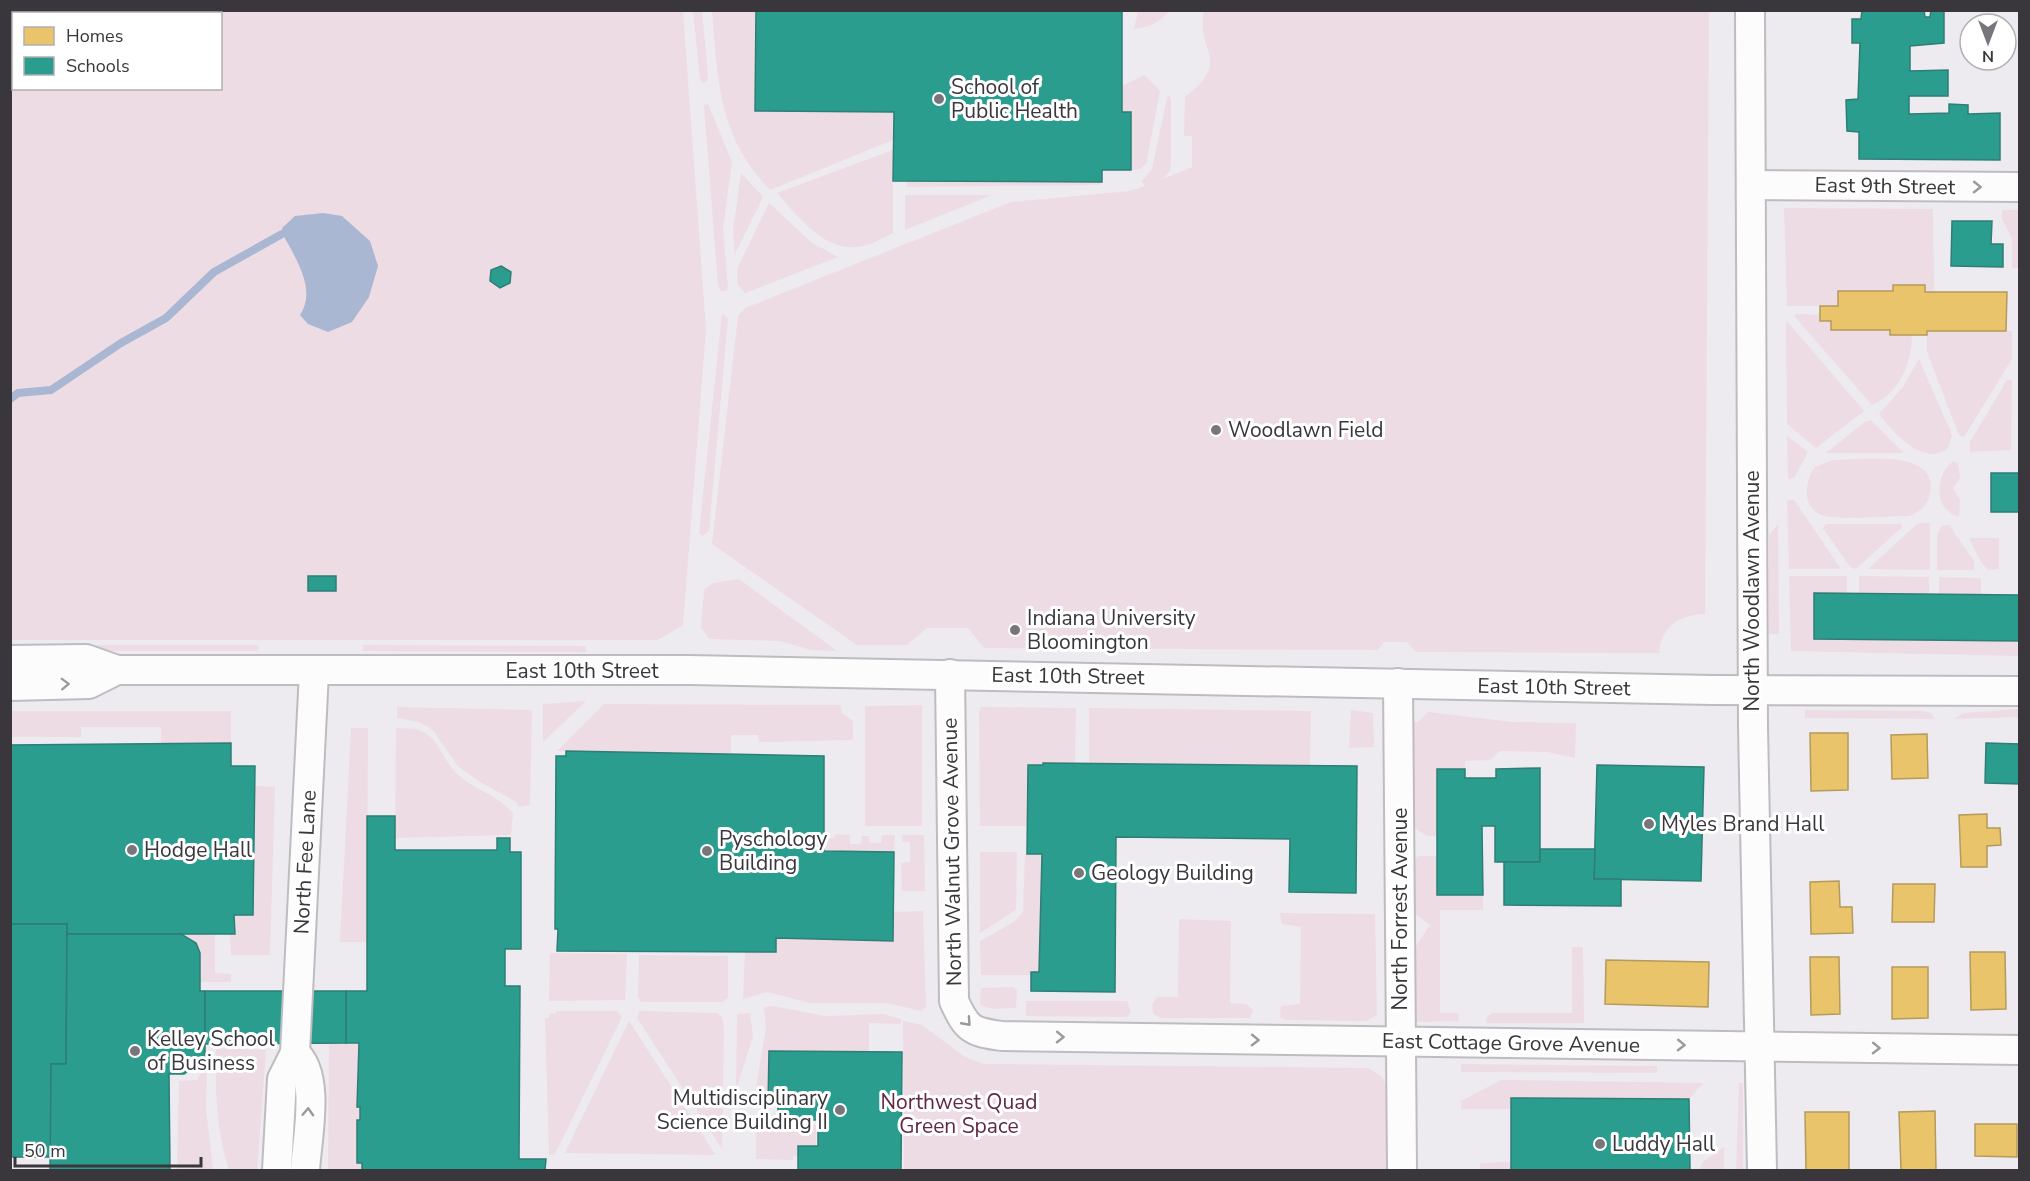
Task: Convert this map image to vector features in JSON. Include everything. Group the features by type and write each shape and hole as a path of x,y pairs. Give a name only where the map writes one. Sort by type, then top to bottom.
{"street":[{"name":"North Woodlawn Avenue","path":"1750,10 1753,690 1762,1170"},
{"name":"East 9th Street","path":"1751,185 2019,187"},
{"name":"East 10th Street","path":"10,660 86,659 117,670 314,672 690,670 1753,690 2019,691"},
{"name":"East 10th Street","path":"10,686 90,684 117,670"},
{"name":"North Fee Lane","path":"277,1170 282,1079 295,1053 314,672"},
{"name":"North Walnut Grove Avenue","path":"950,674 954,1001 962,1018 977,1033 1002,1036"},
{"name":"North Forrest Avenue","path":"1398,683 1402,1170"},
{"name":"East Cottage Grove Avenue","path":"1002,1036 2019,1050"},
{"path":"295,1053 303,1060 310,1085 305,1170"}],"green space":[{"path":"45,10 683,11 706,329 683,625 658,640 11,640 10,36 12,34 12,90 222,90 222,12 42,12"},
{"path":"1138,10 1168,11 1158,22 1134,29"},
{"path":"693,11 702,11 708,75 707,81 703,83 700,80"},
{"path":"712,11 756,11 756,111 894,112 893,140 770,190 753,170 730,128 719,84"},
{"name":"Woodlawn Field","path":"1204,11 1709,11 1705,614 1680,619 1674,623 1664,635 1659,653 1416,652 1407,642 1384,642 1378,650 984,648 968,628 927,628 907,645 857,645 712,544 738,316 745,308 1011,202 1130,191 1145,186 1142,181 1152,169 1168,94 1171,99 1171,163 1170,171 1163,179 1192,167 1192,136 1184,136 1185,97 1200,84 1210,64 1204,37"},
{"path":"1144,75 1160,91 1146,164 1140,169 1131,170 1131,112 1122,112 1122,86"},
{"path":"708,104 732,162 723,229 728,288 725,291 721,291 718,286 704,105"},
{"path":"893,150 893,233 871,244 850,247 837,245 825,239 814,232 777,193"},
{"path":"741,173 763,197 735,254 733,230"},
{"path":"1101,181 1101,185 907,187 907,182"},
{"path":"905,195 992,195 905,230"},
{"path":"769,203 811,242 838,257 745,293 737,283 738,267"},
{"path":"1784,208 1933,209 1934,292 1925,292 1924,285 1894,285 1893,291 1838,291 1838,306 1787,306"},
{"path":"2002,210 2019,210 2019,268 2012,268 2012,238 2002,219"},
{"path":"722,313 728,319 709,531 702,536 699,533"},
{"path":"1795,314 1820,315 1820,321 1831,321 1831,330 1890,330 1890,335 1912,335 1910,356 1897,385 1890,393 1872,405 1795,317"},
{"path":"1786,320 1864,411 1816,448 1787,424"},
{"path":"1927,331 2012,331 2012,359 1964,437 1959,435 1927,352"},
{"path":"1919,359 1952,435 1948,448 1939,453 1929,454 1919,451 1900,438 1879,414 1903,387"},
{"path":"2007,380 2012,380 2011,450 1970,452 1970,442"},
{"path":"1871,420 1904,453 1826,453 1865,422"},
{"path":"1787,436 1808,452 1794,478 1788,479"},
{"path":"1878,459 1910,463 1922,469 1930,479 1930,493 1927,501 1920,510 1909,516 1843,518 1817,513 1808,502 1807,488 1811,473 1815,467 1833,460"},
{"path":"1954,461 1958,464 1960,478 1953,488 1960,500 1959,516 1949,512 1944,506 1939,490 1943,474"},
{"path":"1787,500 1794,500 1841,569 1789,569"},
{"path":"1930,523 1930,570 1868,569 1916,525"},
{"path":"1778,524 1779,634 1769,634 1769,535"},
{"path":"1826,524 1901,524 1902,527 1856,569 1850,567 1823,528"},
{"path":"1949,525 1974,561 1974,570 1937,570 1937,536 1941,526"},
{"path":"1969,538 1999,538 1999,569 1988,570 1981,562"},
{"path":"1789,576 1847,576 1847,593 1814,639 2019,641 2019,656 1791,651"},
{"path":"1859,576 1929,577 1929,594 1859,594"},
{"path":"1939,577 1981,578 1981,594 1939,594"},
{"path":"739,579 837,651 811,650 780,641 709,639 701,627 704,590 713,583"},
{"path":"10,645 258,645 258,651 11,651"},
{"path":"363,645 586,646 586,652 363,651"},
{"path":"586,701 543,742 543,704"},
{"path":"604,704 840,705 842,713 853,721 853,740 759,742 758,735 731,735 731,755 557,751"},
{"path":"922,705 922,826 865,826 865,706"},
{"path":"397,707 532,710 530,805 519,807 515,801 480,782 458,766 432,729 419,722 397,718"},
{"path":"981,707 1076,708 1075,763 1028,765 1027,826 980,826 979,712"},
{"path":"1089,708 1311,711 1310,765 1089,763"},
{"path":"2019,709 2019,717 1954,719 1964,713"},
{"path":"1351,710 1373,713 1374,747 1349,748"},
{"path":"1805,710 1922,711 1931,713 1935,719 1805,718"},
{"path":"10,711 231,711 231,743 161,743 161,727 81,727 81,737 11,737"},
{"path":"1428,712 1513,722 1576,723 1575,758 1548,752 1500,751 1490,760 1465,761 1465,769 1437,769 1437,836 1427,836 1412,826 1412,722 1418,722"},
{"path":"351,728 368,728 367,942 340,942"},
{"path":"396,728 424,732 434,741 456,773 507,807 513,814 511,835 395,838"},
{"path":"255,786 275,787 270,955 231,955 230,934 235,934 234,915 253,915"},
{"path":"836,834 850,835 850,844 861,844 862,836 869,836 870,843 881,843 882,835 895,835 894,852 824,851 823,838 834,838"},
{"path":"902,835 924,835 925,891 902,891 901,863 910,862 910,842 902,842"},
{"path":"980,852 1017,852 1016,910 980,933"},
{"path":"1025,854 1042,854 1039,972 1031,972 1031,975 981,975 980,941 1014,922 1023,912"},
{"path":"1419,856 1437,856 1437,895 1483,895 1483,910 1440,910 1440,1013 1458,1013 1459,1021 1414,1022 1414,949 1430,925 1413,912 1413,859"},
{"path":"923,911 926,1006 922,1011 886,1003 810,1003 767,992 743,999 745,952 776,952 776,938 893,941 893,912"},
{"path":"1280,913 1375,914 1377,1015 1366,1021 1286,1020 1280,1017 1281,1006 1300,1004 1301,927 1282,924"},
{"path":"1179,919 1231,921 1230,1003 1246,1004 1253,1010 1250,1018 1160,1018 1153,1013 1152,1005 1157,997 1178,997"},
{"path":"181,934 215,934 215,973 231,974 231,982 200,982 196,943"},
{"path":"1572,947 1583,947 1584,1023 1486,1023 1487,1016 1493,1013 1572,1013"},
{"path":"550,953 627,954 625,1000 549,1001"},
{"path":"639,955 728,956 728,998 722,1002 641,1002 638,996"},
{"path":"1013,987 1017,990 1016,1008 993,1009 980,1005 981,988"},
{"path":"1026,1001 1127,1001 1131,1012 1127,1017 1026,1016"},
{"path":"773,1006 825,1016 883,1014 901,1019 901,1024 869,1023 869,1052 769,1051 768,1104 753,1105 766,1028 764,1007"},
{"path":"556,1011 617,1011 622,1017 555,1154 549,1155 545,1018 549,1018 549,1013 556,1014"},
{"path":"640,1011 717,1013 722,1017 724,1028 722,1149 637,1018"},
{"path":"750,1013 753,1036 736,1090 737,1014"},
{"path":"629,1021 715,1154 714,1155 565,1153"},
{"name":"Northwest Quad Green Space","path":"903,1021 922,1025 965,1057 984,1064 1368,1068 1381,1076 1387,1085 1391,1170 904,1170"},
{"path":"329,1043 359,1043 357,1106 360,1107 360,1120 357,1121 357,1162 362,1163 362,1170 328,1170"},
{"path":"216,1048 266,1050 257,1170 229,1170 221,1140 217,1110"},
{"path":"207,1064 206,1108 213,1170 177,1170 179,1081 197,1080"},
{"path":"1461,1064 1657,1066 1657,1073 1461,1072"},
{"path":"1501,1080 1703,1083 1689,1099 1512,1098 1511,1109 1461,1109 1461,1101"},
{"path":"1739,1083 1743,1083 1743,1170 1736,1170"},
{"path":"756,1124 816,1125 816,1145 797,1145 797,1156 793,1156 793,1160 756,1159"},
{"path":"1724,1147 1724,1170 1699,1170 1703,1162"},
{"path":"1511,1162 1511,1170 1480,1170 1480,1163"}],"water":[{"path":"323,213 342,216 370,241 378,266 369,297 352,322 328,332 308,324 300,315 306,299 305,282 282,228 295,216"}],"building: Homes":[{"path":"1893,285 1925,285 1925,292 2007,292 2006,331 1927,331 1927,335 1890,335 1890,330 1831,330 1831,321 1820,321 1820,306 1838,306 1838,291 1893,291"},
{"path":"1810,733 1848,733 1848,790 1811,791"},
{"path":"1927,734 1928,778 1892,779 1891,735"},
{"path":"1987,814 1987,828 2000,828 2001,845 1987,846 1987,867 1961,867 1959,815"},
{"path":"1839,881 1840,907 1852,907 1853,933 1811,934 1810,882"},
{"path":"1893,884 1935,884 1934,922 1892,922"},
{"path":"1970,952 2005,952 2006,1009 1971,1010"},
{"path":"1810,957 1839,957 1840,1014 1811,1015"},
{"path":"1606,960 1709,962 1708,1007 1605,1004"},
{"path":"1892,967 1928,967 1928,1018 1892,1019"},
{"path":"1935,1111 1936,1170 1901,1170 1899,1112"},
{"path":"1805,1112 1849,1112 1849,1170 1806,1170"},
{"path":"1975,1124 2017,1124 2017,1157 1975,1156"}],"building: Schools":[{"name":"School of Public Health","path":"756,10 1122,10 1122,112 1131,112 1131,170 1102,170 1102,182 893,181 894,112 755,111"},
{"path":"1862,10 1924,10 1925,17 1930,17 1931,10 1944,10 1944,43 1910,46 1910,71 1948,70 1948,96 1909,96 1909,114 1949,113 1949,104 1968,105 1968,114 2000,113 2000,160 1859,159 1859,132 1847,131 1846,100 1858,99 1860,43 1852,43 1852,19 1861,19"},
{"path":"1952,221 1992,221 1991,244 2003,244 2003,267 1951,266"},
{"path":"501,266 511,272 510,283 500,288 490,281 491,270"},
{"path":"1991,473 2020,473 2020,512 1991,512"},
{"path":"308,576 336,576 336,591 308,591"},
{"path":"1814,593 2020,595 2020,641 1814,639"},
{"name":"Hodge Hall","path":"231,743 231,766 255,766 253,915 234,915 235,934 67,934 67,924 10,924 10,745"},
{"path":"1986,743 2020,744 2020,784 1985,783"},
{"name":"Pyschology Building","path":"566,751 824,756 824,851 894,852 893,941 776,938 776,952 557,951 558,929 555,929 556,756 566,756"},
{"name":"Geology Building","path":"1043,763 1357,766 1356,893 1289,892 1290,839 1116,837 1115,992 1031,991 1031,972 1039,972 1042,854 1027,854 1028,765 1043,765"},
{"name":"Myles Brand Hall","path":"1597,765 1704,767 1701,881 1594,879"},
{"path":"1540,768 1540,862 1495,862 1495,826 1482,826 1483,895 1437,895 1437,769 1465,769 1465,778 1496,778 1496,769"},
{"path":"367,816 395,816 395,850 497,850 497,838 510,838 510,852 521,852 521,949 505,949 505,986 520,986 519,1159 546,1159 545,1170 362,1170 362,1163 357,1163 357,1120 360,1120 360,1107 357,1107 359,1043 346,1043 346,991 367,991"},
{"name":"Myles Brand Hall","path":"1540,849 1595,849 1594,879 1621,879 1621,906 1504,905 1504,862 1540,862"},
{"path":"10,924 67,924 66,1064 51,1064 51,1157 10,1157"},
{"name":"Kelley School of Business","path":"67,934 181,934 196,943 200,953 200,991 205,991 205,1059 184,1074 169,1074 170,1170 50,1170 51,1064 66,1064"},
{"path":"205,991 346,991 346,1043 205,1044"},
{"name":"Multidisciplinary Science Building II","path":"769,1051 902,1052 901,1170 798,1170 798,1146 818,1146 818,1120 778,1120 778,1104 768,1104"},
{"name":"Luddy Hall","path":"1511,1098 1689,1099 1690,1170 1511,1170"}],"waterway":[{"path":"10,399 18,393 51,390 121,343 166,318 214,272 282,234"}],"place":[{"name":"School of Public Health","path":"939,99"},
{"name":"Woodlawn Field","path":"1216,430"},
{"name":"Indiana University Bloomington","path":"1015,630"},
{"name":"Myles Brand Hall","path":"1649,824"},
{"name":"Hodge Hall","path":"132,850"},
{"name":"Pyschology Building","path":"707,851"},
{"name":"Geology Building","path":"1079,873"},
{"name":"Kelley School of Business","path":"135,1051"},
{"name":"Multidisciplinary Science Building II","path":"840,1110"},
{"name":"Luddy Hall","path":"1600,1144"}]}
